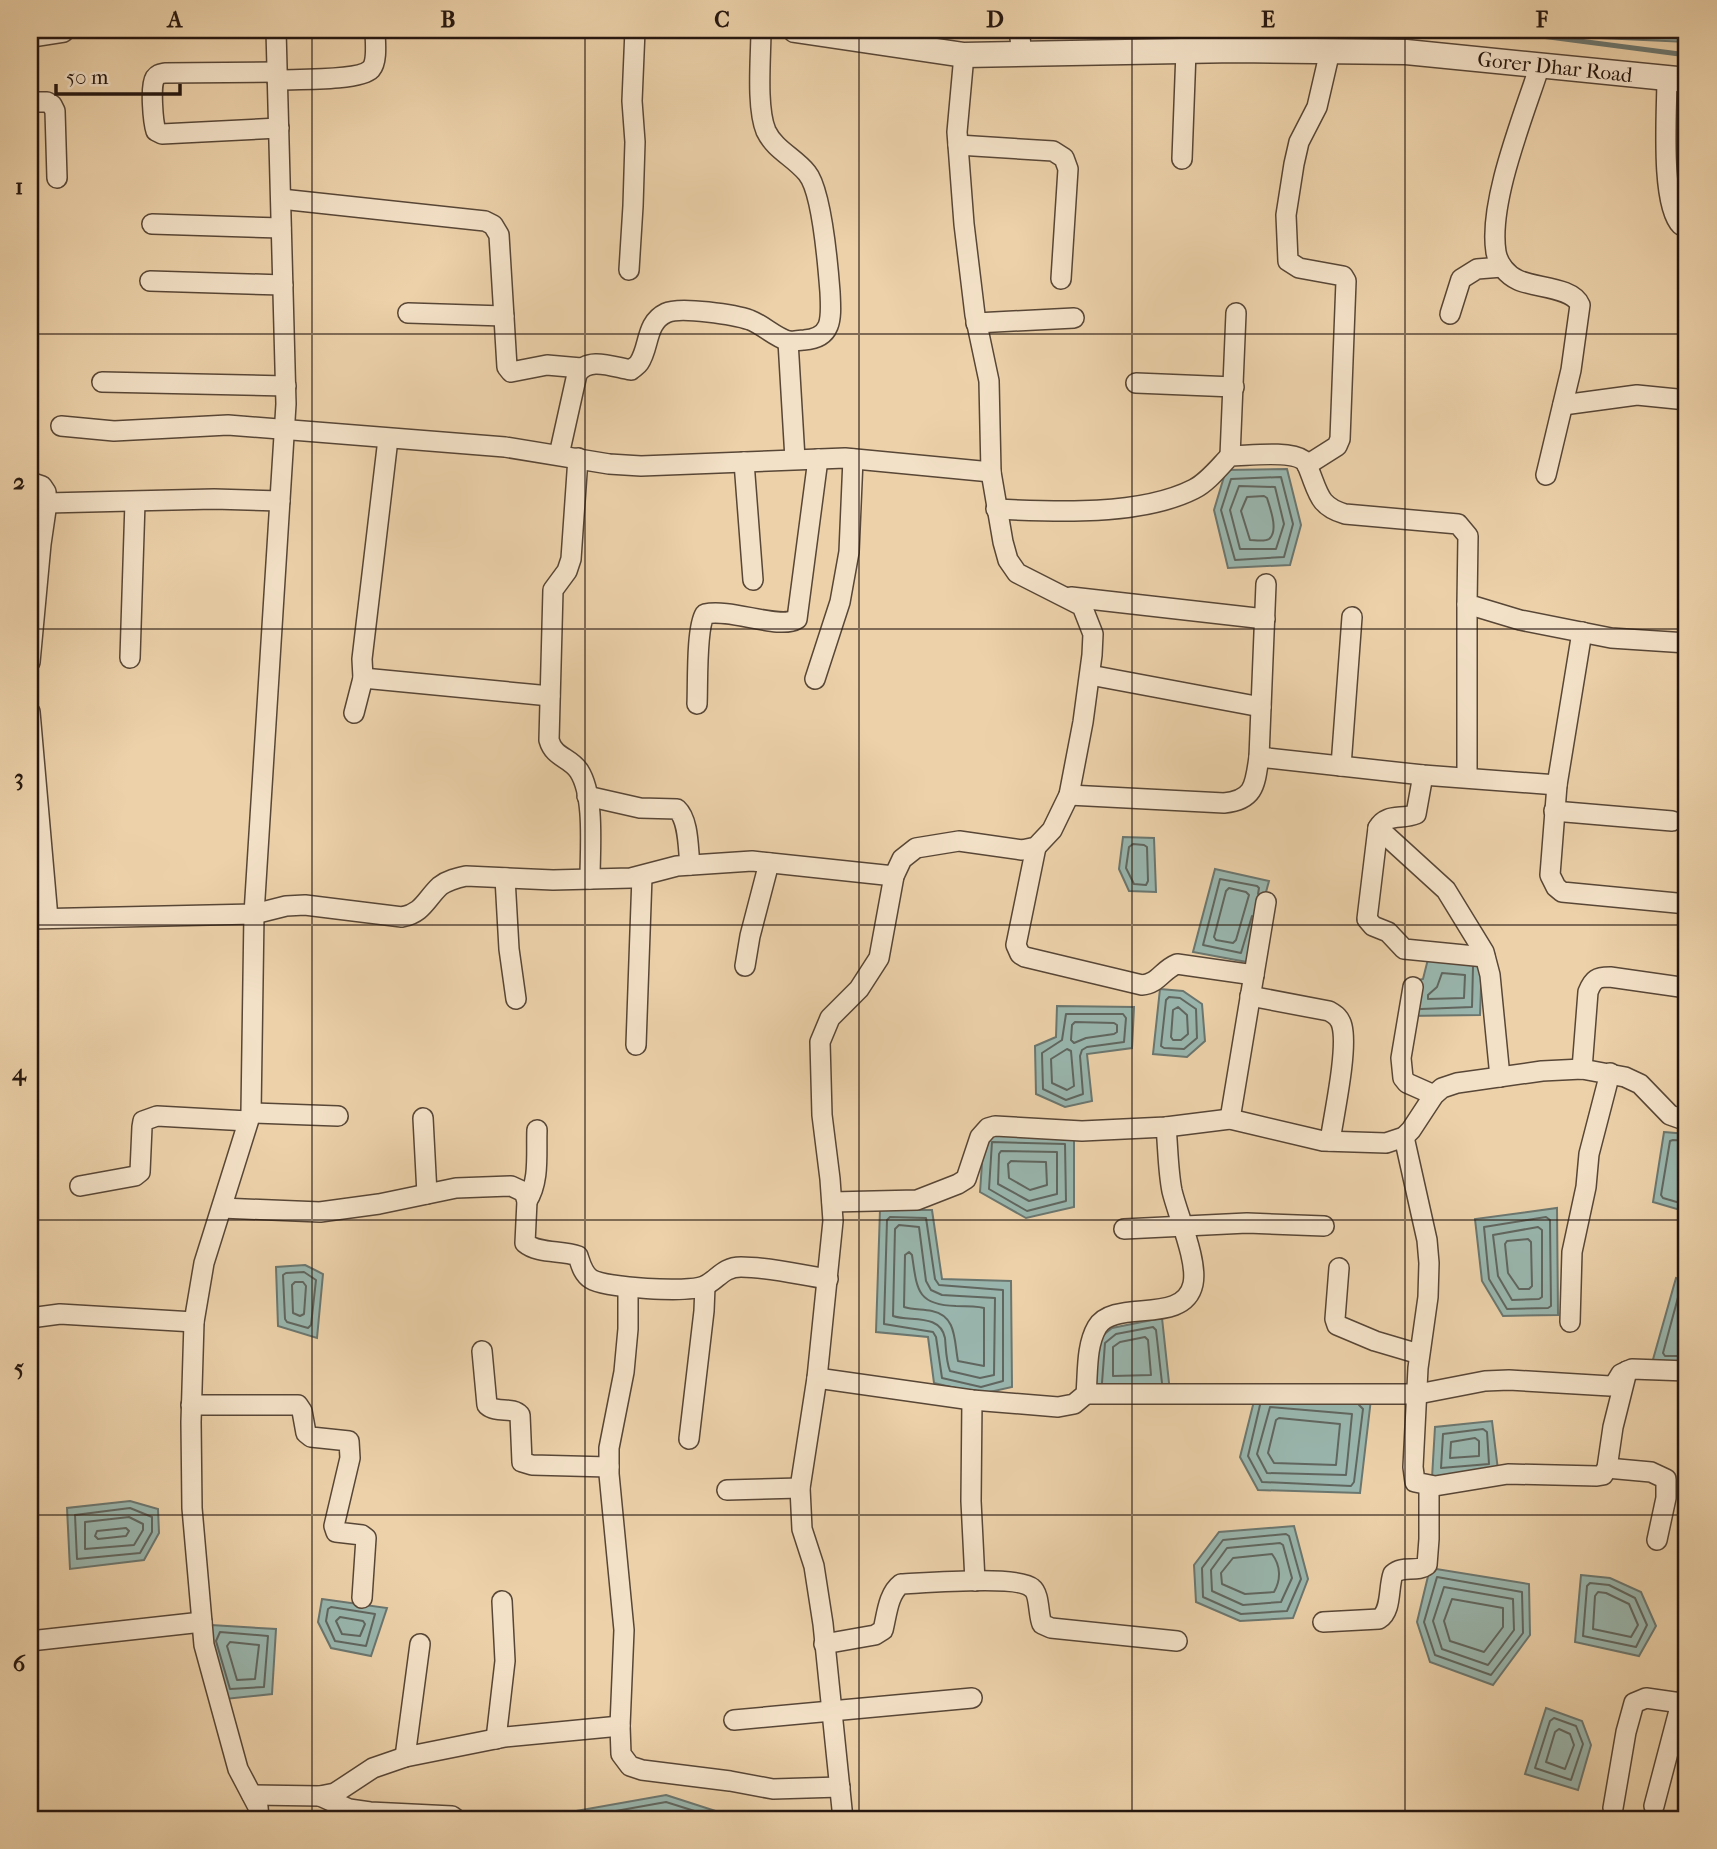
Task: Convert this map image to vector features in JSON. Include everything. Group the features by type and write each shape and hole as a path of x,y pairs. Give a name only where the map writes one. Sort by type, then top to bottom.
{"street":[{"path":"30,35 62,30"},
{"path":"259,1819 258,1807 238,1769 204,1645 192,1508 191,1405 194,1322 204,1263 250,1117 254,914 286,386 276,30"},
{"path":"279,128 162,134 156,131 154,125 154,80 165,73 338,77 362,74 374,65 375,30"},
{"path":"629,270 635,142 632,100 635,30"},
{"path":"590,879 587,796 581,773 574,764 559,757 549,740 553,590 567,571 571,559 569,456 577,374 590,363 631,370 639,363 654,322 666,312 678,310 731,315 752,321 788,341 818,338 827,330 831,307 818,202 807,173 775,145 766,129 760,77 761,30"},
{"name":"Gorer Dhar Road","path":"795,30 964,55 1021,42 1186,51 1406,51 1677,79"},
{"path":"1182,159 1186,51"},
{"path":"1307,466 1337,446 1340,439 1346,281 1343,276 1299,268 1288,261 1286,215 1299,142 1317,107 1330,51"},
{"path":"964,55 958,145 976,323 989,380 991,472 996,509 1008,561 1017,573 1082,606 1093,635 1090,675 1069,795 1052,830 1036,847 1017,945 1020,954 1025,957 1142,985 1156,982 1168,967 1177,964 1254,975"},
{"path":"1540,65 1500,193 1495,233 1496,254 1502,267 1512,277 1529,285 1571,294 1577,298 1580,312 1563,405 1546,475"},
{"path":"1677,79 1668,175 1670,205 1675,219 1681,225 1687,226"},
{"path":"30,102 47,102 55,111 57,178"},
{"path":"958,145 1053,151 1064,159 1068,169 1061,279"},
{"path":"281,199 485,221 493,225 499,235 506,367 511,372 547,365 581,368"},
{"path":"152,224 281,228"},
{"path":"1450,314 1461,279 1477,269 1502,267"},
{"path":"150,281 283,285"},
{"path":"408,313 504,316"},
{"path":"1230,456 1236,313"},
{"path":"976,323 1074,318"},
{"path":"788,341 795,459"},
{"path":"102,382 286,386"},
{"path":"1136,383 1234,387"},
{"path":"1563,405 1637,395 1687,400"},
{"path":"61,426 114,431 228,425 505,447 610,464 642,466 853,459 991,472"},
{"path":"355,713 363,678 362,659 388,439"},
{"path":"996,509 1114,509 1163,499 1196,488 1230,456 1288,455 1303,460 1321,501 1332,510 1345,514 1458,524 1468,536 1467,777"},
{"path":"697,704 701,620 705,614 745,615 783,623 797,619 818,459"},
{"path":"815,679 840,602 849,552 853,459"},
{"path":"744,462 753,580"},
{"path":"30,482 42,486 46,492 47,503 38,566 30,662"},
{"path":"47,503 214,499 280,501"},
{"path":"130,658 135,502"},
{"path":"1069,795 1224,803 1238,801 1249,795 1255,782 1259,757 1266,584"},
{"path":"1068,597 1265,619"},
{"path":"1466,604 1520,620 1611,638 1687,643"},
{"path":"1341,766 1352,617"},
{"path":"1582,632 1557,785 1550,876 1562,892 1687,904"},
{"path":"1090,675 1261,706"},
{"path":"363,678 550,695"},
{"path":"30,712 39,918 254,914 286,906 305,905 402,917 414,915 441,885 466,876 631,878 677,866 752,861 894,876"},
{"path":"1259,757 1423,775 1557,785"},
{"path":"1423,775 1416,814 1388,818 1381,821 1378,828 1367,909 1369,923 1388,932 1404,948 1485,957"},
{"path":"587,796 640,808 677,809 684,824 690,865"},
{"path":"1555,811 1672,821"},
{"path":"1378,828 1446,890 1485,957 1490,975 1500,1077"},
{"path":"843,1819 814,1566 802,1528 800,1488 817,1378 833,1221 822,1115 820,1042 830,1018 859,989 879,958 894,876 902,859 916,848 959,841 1022,850 1036,847"},
{"path":"745,966 769,863"},
{"path":"636,1045 642,876"},
{"path":"505,878 509,949 516,999"},
{"path":"1230,1118 1266,902"},
{"path":"1582,1069 1588,992 1592,982 1598,977 1687,988"},
{"path":"1413,987 1401,1068 1407,1083 1434,1095"},
{"path":"1250,996 1329,1011 1342,1023 1341,1061 1330,1141"},
{"path":"832,1202 917,1200 958,1184 966,1179 979,1137 988,1128 1020,1126 1082,1131 1166,1128 1230,1118 1330,1141 1386,1143 1404,1137 1442,1088 1457,1083 1542,1071 1582,1069 1610,1073 1640,1084 1670,1115 1687,1121"},
{"path":"1570,1322 1572,1252 1586,1187 1591,1145 1610,1073"},
{"path":"80,1186 135,1176 141,1172 142,1127 143,1121 149,1117 338,1116"},
{"path":"423,1118 427,1194"},
{"path":"1086,1394 1090,1342 1105,1317 1157,1310 1178,1303 1193,1287 1194,1269 1171,1187 1166,1128"},
{"path":"527,1201 533,1193 536,1177 537,1130"},
{"path":"1404,1137 1427,1240 1428,1297 1419,1354 1413,1467 1415,1482 1429,1486 1508,1474 1603,1475 1607,1468 1613,1427 1627,1371"},
{"path":"222,1208 320,1212 456,1188 511,1186 524,1192 527,1201 525,1243 530,1248 569,1252 578,1256 586,1275 593,1281 628,1288 690,1289 705,1286 720,1273 739,1267 828,1279"},
{"path":"1124,1228 1247,1223 1324,1226"},
{"path":"1339,1268 1335,1319 1338,1325 1375,1341 1419,1354"},
{"path":"689,1439 705,1286"},
{"path":"628,1288 624,1372 609,1448 624,1630 621,1754 630,1766 642,1770 773,1789 840,1787"},
{"path":"30,1318 60,1314 194,1322"},
{"path":"482,1351 486,1405 496,1410 514,1410 520,1415 522,1462 532,1465 609,1467"},
{"path":"817,1378 972,1400 1058,1407 1074,1404 1086,1394 1418,1394 1485,1381 1610,1386 1615,1384 1621,1374 1632,1369 1687,1371"},
{"path":"972,1400 971,1501 975,1581"},
{"path":"191,1405 298,1405 302,1411 306,1433 311,1437 349,1441 350,1458 334,1526 336,1532 362,1535 366,1538 362,1598"},
{"path":"1607,1468 1651,1472 1666,1479 1666,1498 1657,1540"},
{"path":"1324,1622 1379,1619 1384,1616 1393,1574 1427,1565 1429,1486"},
{"path":"727,1490 800,1488"},
{"path":"824,1644 876,1635 883,1630 894,1589 901,1584 975,1581 1018,1582 1032,1587 1036,1593 1038,1615 1042,1624 1051,1628 1177,1641"},
{"path":"496,1739 505,1661 502,1601"},
{"path":"30,1641 202,1622"},
{"path":"405,1757 420,1644"},
{"path":"734,1720 972,1698"},
{"path":"1613,1808 1626,1732 1634,1703 1646,1698 1684,1699 1654,1806"},
{"path":"252,1795 320,1796 335,1793 373,1768 405,1757 496,1739 620,1726"},
{"path":"320,1796 349,1809 452,1816 456,1819"}],"water":[{"path":"1547,30 1687,30 1687,42 1600,38"},
{"path":"1287,469 1301,525 1290,565 1228,568 1214,510 1226,470"},
{"path":"1123,837 1154,838 1156,892 1129,891 1119,869"},
{"path":"1215,869 1269,881 1247,962 1193,952"},
{"path":"1429,955 1482,961 1480,1015 1407,1016 1409,982 1423,979"},
{"path":"1160,989 1183,991 1202,1004 1205,1041 1187,1057 1153,1054"},
{"path":"1057,1006 1134,1007 1132,1048 1087,1054 1092,1101 1065,1107 1036,1094 1035,1046 1056,1037"},
{"path":"1664,1132 1687,1134 1687,1212 1653,1202"},
{"path":"984,1135 1074,1136 1074,1207 1026,1218 980,1192"},
{"path":"1557,1208 1558,1315 1503,1316 1482,1281 1475,1219"},
{"path":"880,1210 932,1210 942,1279 1011,1281 1012,1387 981,1394 934,1383 928,1337 876,1332"},
{"path":"305,1265 323,1274 317,1338 278,1326 276,1267"},
{"path":"1676,1278 1687,1281 1687,1363 1652,1363"},
{"path":"1162,1318 1170,1392 1094,1392 1097,1340 1112,1328"},
{"path":"1257,1389 1371,1399 1360,1493 1258,1490 1240,1457"},
{"path":"1492,1421 1498,1470 1432,1478 1435,1427"},
{"path":"130,1501 158,1509 159,1533 144,1560 70,1569 67,1508"},
{"path":"30,1504 35,1504 37,1564 30,1568"},
{"path":"1294,1526 1308,1579 1293,1618 1240,1621 1196,1602 1194,1565 1219,1532"},
{"path":"1430,1568 1529,1584 1530,1635 1493,1685 1430,1662 1417,1622"},
{"path":"1581,1575 1610,1578 1641,1592 1656,1626 1639,1656 1575,1642"},
{"path":"322,1599 387,1608 371,1656 331,1648 318,1622"},
{"path":"211,1625 276,1629 272,1694 225,1699 209,1641"},
{"path":"1546,1708 1582,1721 1591,1745 1578,1790 1525,1774"},
{"path":"666,1795 728,1815 728,1819 531,1819"}],"waterway":[{"path":"1496,30 1687,55"}]}
